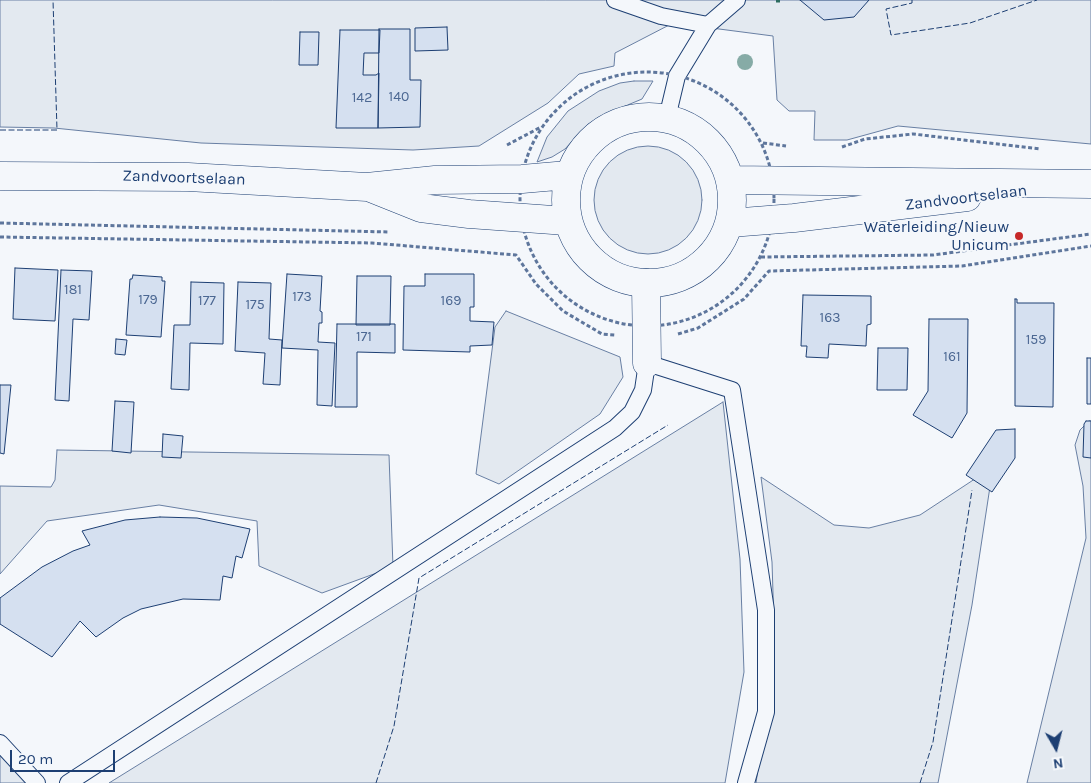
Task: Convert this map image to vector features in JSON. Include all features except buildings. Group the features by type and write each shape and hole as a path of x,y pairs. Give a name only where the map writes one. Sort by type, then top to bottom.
{"main road":[{"path":"638,117 667,118 693,129 706,139 718,153 731,180 733,194 730,222 722,241 708,259 694,270 674,280 646,283 616,277 591,260 577,242 567,221 564,198 568,174 589,142 607,128 638,117"},
{"name":"Zandvoortselaan","path":"0,176 188,177 367,187 435,180 522,179 568,174"},
{"name":"Zandvoortselaan","path":"731,180 1087,184"},
{"name":"Zandvoortselaan","path":"730,222 794,218 1087,184"},
{"name":"Zandvoortselaan","path":"367,187 421,208 520,231 567,221"},
{"path":"646,283 647,351"}],"lane":[{"path":"615,0 661,16 708,25"},
{"path":"667,118 677,76 708,25 737,0"},
{"path":"68,783 615,428 632,412 643,390 647,351 732,390 766,610 766,712 746,783"},
{"path":"0,743 37,783"}],"path":[{"path":"520,231 528,246 520,231 522,179 526,156 541,126 581,91 604,80 626,73 653,72 677,76"},
{"path":"838,147 847,147 865,139 913,134 1042,150"},
{"path":"762,142 794,148"},
{"path":"0,223 399,232"},
{"path":"760,256 933,255 1091,234"},
{"path":"0,237 372,243 516,255 536,284 563,311 602,334 647,351 698,328 744,299 769,271 962,266 1091,246"}],"shaded area":[{"path":"0,0 1091,0 1091,144 898,126 847,140 814,140 815,111 789,111 777,100 773,36 673,23 615,53 614,66 579,74 548,103 479,146 413,150 201,143 54,128 0,127"},
{"path":"653,81 642,99 599,117 587,125 565,149 552,157 537,162 547,137 568,111 599,91 620,83"},
{"path":"648,146 669,150 686,162 698,179 702,200 698,221 686,238 669,250 648,254 627,250 610,238 598,221 594,200 598,179 610,162 627,150"},
{"path":"506,311 620,357 623,377 600,414 499,484 476,474 495,327"},
{"path":"723,402 740,559 744,672 725,783 109,783"},
{"path":"1091,421 1091,783 1027,783 1086,538 1083,486 1075,445 1080,430"},
{"path":"57,450 389,455 393,567 322,593 259,566 257,521 159,505 47,521 0,574 0,486 51,487 55,480"},
{"path":"993,467 972,605 938,783 756,783 771,678 774,625 772,562 761,477 834,525 869,528 920,515"},
{"path":"0,740 30,783 0,783"}],"fence":[{"path":"0,130 57,130 53,0"},
{"path":"912,0 912,3 886,9 891,35 970,23 1037,0"},
{"path":"376,783 394,726 419,578 668,425"},
{"path":"920,783 933,742 972,490"}],"place":[{"name":"Waterleiding/Nieuw Unicum","path":"1019,236"}]}
